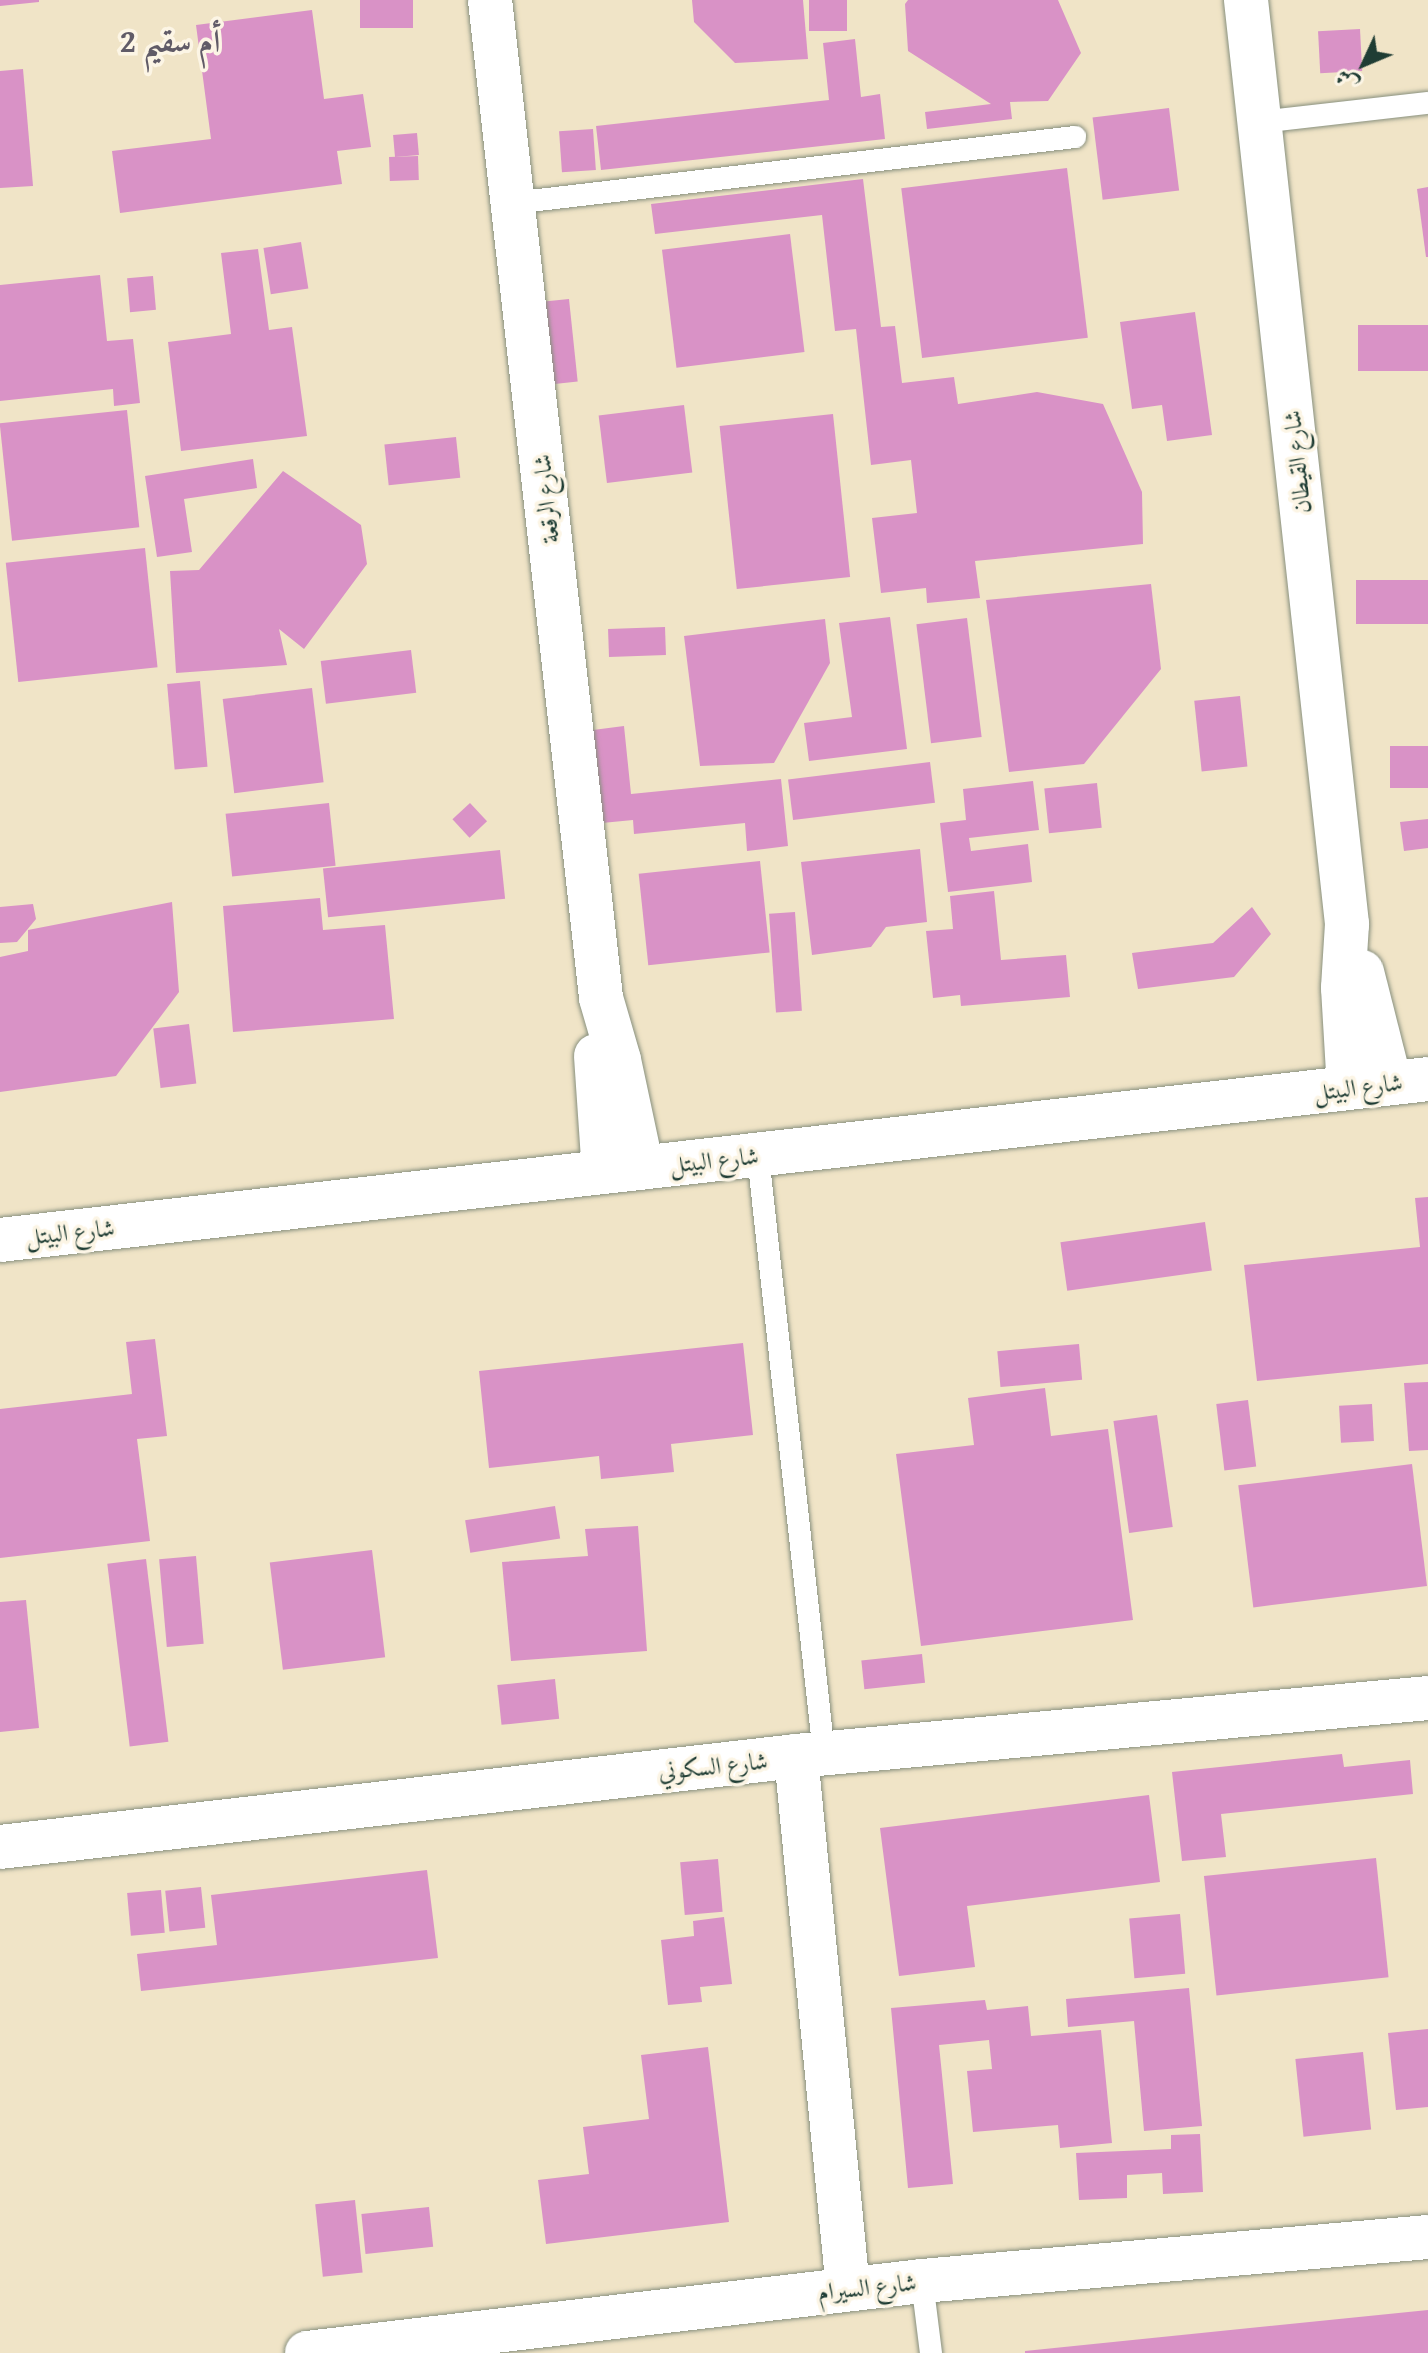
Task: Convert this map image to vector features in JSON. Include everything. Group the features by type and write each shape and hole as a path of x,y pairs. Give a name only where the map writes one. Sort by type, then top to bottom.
{"street":[{"name":"شارع الرقعة","path":"490,0 601,998 596,1062 623,1170"},
{"name":"شارع القيطان","path":"1246,0 1347,924 1343,988 1389,1084"},
{"name":"شارع البيتل","path":"0,1240 1389,1084"},
{"name":"شارع السكوني","path":"0,1847 810,1755 1428,1698"},
{"path":"810,1755 848,2289"},
{"name":"شارع السيرام","path":"307,2353 922,2281 1428,2237"}],"lane":[{"path":"1260,122 1428,103"},
{"path":"513,203 1075,137"},
{"path":"758,1156 810,1755"},
{"path":"922,2281 931,2353"}],"building":[{"path":"0,0 39,0 39,2 0,6"},
{"path":"360,0 413,0 413,28 360,28"},
{"path":"692,0 803,0 808,59 735,63 694,22"},
{"path":"809,0 847,0 847,31 809,31"},
{"path":"908,0 1058,0 1081,53 1048,101 1010,102 1012,119 927,129 925,112 991,104 908,51 905,4"},
{"path":"312,10 324,99 363,94 371,147 337,151 342,184 120,213 112,151 211,139 196,25"},
{"path":"1360,29 1362,71 1320,73 1318,31"},
{"path":"855,39 861,97 880,94 885,139 601,170 596,126 829,100 823,43"},
{"path":"23,69 33,186 0,188 0,71"},
{"path":"1169,108 1179,190 1103,200 1093,117"},
{"path":"593,129 596,170 562,172 559,131"},
{"path":"417,133 419,155 395,157 393,135"},
{"path":"418,156 419,180 390,181 389,157"},
{"path":"1067,168 1088,338 922,358 901,188"},
{"path":"863,179 881,327 895,326 902,383 954,377 958,404 1037,392 1103,404 1142,492 1143,544 975,561 980,598 927,603 926,588 881,593 872,518 917,513 911,460 871,465 856,329 835,331 822,215 655,234 651,204"},
{"path":"1428,187 1428,257 1426,257 1417,189"},
{"path":"790,234 805,352 676,368 662,250"},
{"path":"301,242 308,288 271,294 263,248"},
{"path":"258,249 269,330 292,327 307,436 181,451 168,342 231,334 221,253"},
{"path":"100,275 107,341 133,339 140,403 114,406 113,389 0,401 0,285"},
{"path":"153,276 156,310 130,312 127,278"},
{"path":"569,299 578,382 541,385 532,303"},
{"path":"1195,312 1212,435 1167,441 1162,405 1132,409 1120,322"},
{"path":"1358,325 1428,325 1428,371 1358,371"},
{"path":"684,405 692,472 607,483 599,415"},
{"path":"127,410 139,527 12,541 0,423"},
{"path":"833,414 850,577 737,589 720,426"},
{"path":"456,437 460,478 389,485 384,445"},
{"path":"253,459 257,488 184,499 192,552 157,557 145,476"},
{"path":"283,471 361,525 367,564 304,649 279,629 287,665 176,673 170,571 199,570"},
{"path":"145,548 158,667 18,682 6,563"},
{"path":"1356,580 1428,580 1428,624 1356,624"},
{"path":"1151,584 1161,669 1084,764 1009,772 986,600"},
{"path":"890,617 907,749 809,761 804,723 852,717 839,623"},
{"path":"967,618 982,737 931,743 916,624"},
{"path":"825,619 830,663 774,763 700,766 684,636"},
{"path":"665,627 666,655 609,657 608,629"},
{"path":"411,650 416,693 326,704 321,661"},
{"path":"200,681 207,767 175,770 167,684"},
{"path":"312,688 324,782 234,793 223,699"},
{"path":"1240,696 1247,767 1202,771 1194,701"},
{"path":"624,726 631,794 781,779 788,846 747,851 745,823 634,834 633,820 602,823 593,730"},
{"path":"1390,746 1428,746 1428,788 1390,788"},
{"path":"930,762 935,803 793,820 788,779"},
{"path":"1033,781 1039,830 969,838 971,851 1028,844 1032,882 948,892 940,823 966,820 963,789"},
{"path":"1097,783 1102,828 1049,833 1044,789"},
{"path":"329,803 336,866 232,877 226,814"},
{"path":"470,803 487,821 469,838 452,819"},
{"path":"1428,819 1428,848 1404,851 1400,822"},
{"path":"920,849 927,922 886,927 871,947 812,955 801,862"},
{"path":"500,850 505,899 328,917 323,869"},
{"path":"760,861 770,952 648,965 639,874"},
{"path":"994,891 1001,960 1066,955 1070,997 961,1006 960,995 933,998 926,931 953,929 950,896"},
{"path":"320,898 323,930 385,925 394,1019 233,1032 223,906"},
{"path":"172,902 179,992 116,1076 0,1092 0,957 28,951 28,930"},
{"path":"33,904 36,919 17,942 0,943 0,907"},
{"path":"1252,907 1271,934 1234,977 1138,989 1132,953 1213,943"},
{"path":"795,912 802,1011 776,1013 769,914"},
{"path":"189,1024 196,1084 161,1088 153,1028"},
{"path":"1428,1197 1428,1364 1257,1381 1244,1265 1420,1247 1415,1198"},
{"path":"1205,1222 1212,1271 1067,1291 1060,1242"},
{"path":"155,1339 167,1436 137,1439 150,1541 0,1558 0,1409 132,1394 126,1342"},
{"path":"743,1343 753,1435 671,1444 674,1472 601,1479 599,1456 489,1468 479,1371"},
{"path":"1079,1344 1082,1380 1000,1387 997,1351"},
{"path":"1428,1382 1428,1450 1409,1451 1404,1383"},
{"path":"1045,1388 1051,1436 1108,1429 1133,1620 921,1646 896,1454 974,1445 968,1398"},
{"path":"1248,1400 1256,1467 1224,1470 1216,1404"},
{"path":"1372,1404 1374,1441 1341,1443 1339,1406"},
{"path":"1157,1415 1173,1527 1129,1533 1113,1421"},
{"path":"1412,1464 1427,1586 1253,1607 1238,1485"},
{"path":"555,1506 560,1539 470,1553 465,1520"},
{"path":"638,1526 647,1651 511,1661 502,1562 588,1556 585,1529"},
{"path":"372,1550 385,1657 283,1670 270,1563"},
{"path":"196,1556 204,1644 167,1647 159,1559"},
{"path":"146,1559 168,1742 130,1746 107,1564"},
{"path":"26,1600 39,1728 0,1732 0,1602"},
{"path":"922,1654 925,1683 864,1689 861,1660"},
{"path":"555,1679 559,1719 501,1725 497,1685"},
{"path":"1342,1754 1344,1767 1410,1760 1413,1794 1221,1814 1226,1857 1182,1861 1172,1772"},
{"path":"1149,1795 1160,1882 967,1906 975,1967 899,1976 880,1828"},
{"path":"1376,1858 1389,1977 1216,1995 1204,1876"},
{"path":"718,1859 723,1912 685,1915 680,1862"},
{"path":"427,1870 438,1958 141,1991 137,1954 217,1945 211,1895"},
{"path":"201,1887 205,1928 169,1932 165,1891"},
{"path":"161,1890 165,1933 131,1936 127,1893"},
{"path":"1180,1914 1185,1974 1134,1978 1129,1918"},
{"path":"724,1917 732,1984 700,1987 702,2002 668,2005 661,1940 694,1936 693,1921"},
{"path":"1189,1988 1202,2126 1144,2131 1134,2021 1068,2027 1066,1999"},
{"path":"985,2000 987,2010 1028,2006 1031,2036 1101,2030 1112,2143 1060,2148 1058,2125 973,2132 967,2071 992,2069 989,2040 939,2045 953,2184 908,2188 891,2008"},
{"path":"1428,2029 1428,2107 1396,2110 1388,2033"},
{"path":"708,2047 729,2222 546,2244 538,2180 589,2174 583,2127 649,2119 641,2055"},
{"path":"1363,2052 1371,2130 1304,2137 1295,2059"},
{"path":"1200,2134 1203,2192 1163,2194 1162,2173 1127,2175 1127,2198 1079,2200 1076,2153 1171,2149 1171,2135"},
{"path":"355,2200 363,2273 323,2277 315,2204"},
{"path":"429,2207 433,2247 366,2254 361,2214"},
{"path":"1428,2310 1428,2353 1025,2353 1025,2351"}],"district":[{"name":"أم سقيم 2","path":"170,41"}]}
